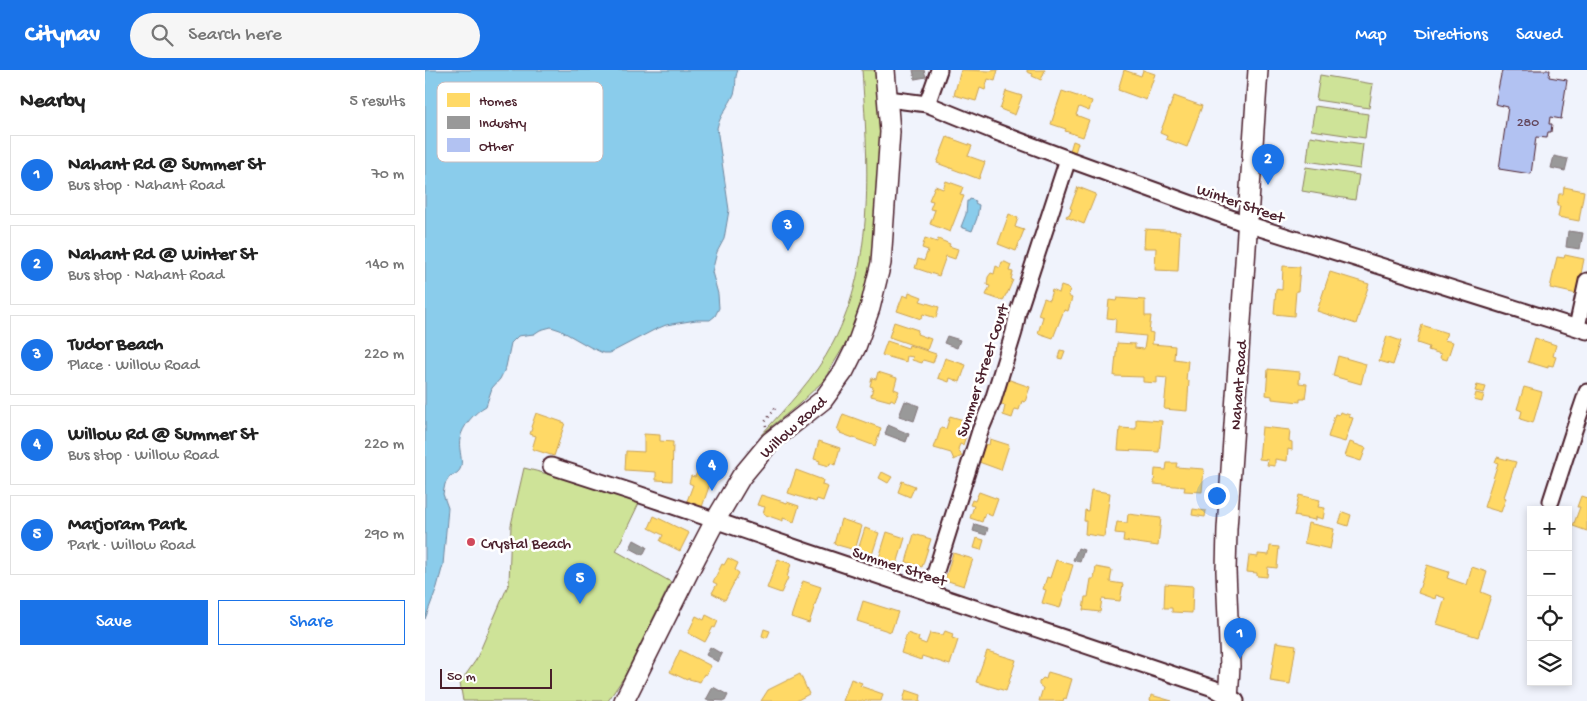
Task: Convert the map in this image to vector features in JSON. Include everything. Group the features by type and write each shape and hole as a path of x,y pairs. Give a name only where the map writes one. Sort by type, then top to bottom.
{"main road":[{"name":"Willow Road","path":"624,701 715,521 741,477 770,442 823,400 844,372 856,348 870,308 881,263 890,132 885,70"},
{"name":"Nahant Road","path":"1231,700 1226,571 1227,529 1258,70"}],"street":[{"path":"927,104 939,70"},
{"name":"Winter Street","path":"888,99 927,104 1068,159 1247,224 1582,329"},
{"name":"Summer Street Court","path":"929,593 980,431 996,392 1015,332 1018,312 1068,159"},
{"path":"1582,329 1587,281"},
{"path":"1551,501 1587,392"},
{"name":"Summer Street","path":"551,466 1213,688 1231,700"}],"path":[{"path":"767,430 765,422 776,407"}],"green space":[{"path":"862,70 877,70 880,140 876,242 864,293 850,336 823,381 799,404 761,435 800,391 826,356 847,311 857,278 863,244 867,174"},
{"path":"1320,75 1373,84 1369,108 1316,100"},
{"path":"1315,106 1368,114 1365,138 1311,130"},
{"path":"1310,136 1363,144 1360,169 1307,161"},
{"path":"1306,167 1359,175 1355,200 1302,191"},
{"path":"524,468 583,483 639,503 616,551 671,582 624,677 608,701 463,701 460,683 476,660 509,583 511,525"}],"water":[{"path":"425,70 738,70 734,94 717,128 729,210 724,239 717,252 712,272 718,294 719,308 715,316 710,320 696,320 666,325 610,353 603,353 551,327 534,334 518,336 511,343 506,367 500,379 492,388 486,406 463,429 460,439 460,470 450,476 445,484 443,494 448,508 443,565 425,619"},
{"path":"970,199 976,201 975,203 979,205 972,231 961,227 966,214 967,201"}],"building: Homes":[{"path":"961,70 998,70 995,81 988,79 985,90 980,88 976,101 954,95"},
{"path":"1027,70 1045,70 1041,80 1032,76 1033,74 1027,72"},
{"path":"1124,70 1141,76 1143,70 1155,74 1146,100 1118,90"},
{"path":"1006,91 1022,96 1015,115 1000,109"},
{"path":"1062,91 1092,101 1089,111 1079,107 1076,115 1089,120 1083,137 1051,124"},
{"path":"1174,96 1202,106 1187,147 1166,139 1167,136 1160,133"},
{"path":"947,137 972,146 968,156 985,162 979,179 937,163"},
{"path":"1073,141 1078,143 1074,156 1069,154"},
{"path":"946,181 963,187 960,195 964,196 950,232 930,224 935,210 930,209 933,201 929,200 935,186 943,189"},
{"path":"1078,187 1096,194 1084,224 1066,217 1067,215 1069,216 1072,209 1070,208"},
{"path":"1564,187 1584,191 1579,221 1558,217 1560,206 1557,206 1559,194 1563,194"},
{"path":"1009,214 1018,218 1015,227 1024,230 1016,251 998,244"},
{"path":"1145,229 1180,231 1178,271 1155,270 1156,248 1144,248"},
{"path":"925,238 937,242 938,239 958,249 955,259 946,256 939,276 915,268 918,259 924,261 928,250 922,248"},
{"path":"1565,255 1584,259 1577,294 1550,288 1557,257 1564,258"},
{"path":"1002,262 1011,265 1009,271 1013,272 1011,279 1013,280 1003,301 986,295 990,286 987,285 988,277 991,273 994,274 996,266 1000,268"},
{"path":"1283,266 1300,267 1294,316 1274,314 1276,289 1282,290"},
{"path":"1330,272 1369,284 1356,324 1317,311"},
{"path":"1061,286 1070,289 1068,296 1072,298 1068,311 1064,310 1053,338 1038,333 1043,317 1038,315 1044,298 1049,300 1052,290 1059,293"},
{"path":"909,292 922,297 920,301 939,307 936,318 923,314 921,319 897,311 903,295 908,297"},
{"path":"1117,298 1145,300 1145,316 1151,316 1149,332 1153,333 1152,344 1175,346 1174,359 1188,361 1186,380 1189,381 1187,411 1164,409 1167,378 1157,377 1157,383 1143,382 1143,377 1114,376 1117,343 1135,344 1135,348 1144,349 1146,336 1115,333 1116,319 1107,318 1109,300 1116,301"},
{"path":"894,322 918,330 917,334 931,339 927,350 889,337"},
{"path":"1422,325 1447,333 1444,340 1453,342 1447,360 1440,358 1441,354 1428,350 1429,347 1417,343"},
{"path":"1387,336 1401,341 1393,365 1379,361"},
{"path":"1535,338 1556,345 1553,356 1556,357 1553,366 1548,365 1548,368 1528,362"},
{"path":"887,341 908,348 909,345 936,354 933,363 923,360 922,363 912,360 913,357 907,356 906,362 882,355"},
{"path":"1060,350 1065,351 1062,359 1058,358"},
{"path":"1338,356 1366,364 1361,384 1333,376"},
{"path":"945,358 966,365 960,382 950,378 949,382 938,378"},
{"path":"1268,369 1300,372 1299,383 1307,384 1305,399 1300,399 1300,402 1272,399 1272,396 1266,395"},
{"path":"878,372 897,378 894,389 899,391 895,401 871,396 873,387 870,386 872,378 876,379"},
{"path":"1007,379 1030,387 1025,402 1022,401 1019,410 1015,409 1012,418 1003,415 1005,406 999,404"},
{"path":"1477,385 1486,387 1484,393 1475,391"},
{"path":"1524,387 1542,392 1533,423 1520,419 1522,411 1517,409"},
{"path":"1476,393 1484,395 1482,402 1474,400"},
{"path":"1340,412 1353,418 1345,442 1328,437 1335,414 1339,415"},
{"path":"536,413 565,423 554,456 532,449 536,436 530,434"},
{"path":"843,414 881,428 875,446 840,433 837,430"},
{"path":"950,416 967,421 963,435 966,436 963,445 960,444 958,449 962,456 954,460 951,453 934,448 941,428 946,429"},
{"path":"1136,419 1162,421 1159,452 1118,450 1120,428 1136,429"},
{"path":"1262,427 1290,430 1289,441 1292,442 1292,450 1288,449 1287,461 1275,459 1275,466 1267,465 1268,460 1259,459"},
{"path":"644,434 660,435 660,441 673,442 672,481 656,480 656,472 625,470 626,451 644,452"},
{"path":"990,439 1009,445 1001,470 979,462 985,444 989,445"},
{"path":"819,441 840,448 835,465 830,463 829,466 819,463 820,461 814,459"},
{"path":"1350,442 1366,448 1361,461 1345,456"},
{"path":"1497,457 1516,462 1501,512 1484,507 1498,463 1495,462"},
{"path":"1167,463 1177,463 1176,467 1204,469 1202,492 1184,491 1185,487 1154,484 1155,469 1166,470"},
{"path":"698,470 713,475 702,507 687,501 693,485 689,483 691,476 695,477"},
{"path":"796,470 823,480 822,485 828,487 823,501 817,499 816,502 788,493"},
{"path":"882,472 892,477 888,483 879,478"},
{"path":"902,481 915,486 910,497 898,492"},
{"path":"1091,490 1110,493 1104,537 1085,534 1085,510 1088,511"},
{"path":"979,492 998,499 992,516 985,513 982,522 970,518 974,506 970,505 972,500 975,501"},
{"path":"761,495 799,506 794,522 783,518 783,521 763,514 765,507 757,505"},
{"path":"1299,495 1320,500 1318,507 1325,508 1323,519 1315,517 1315,520 1294,516"},
{"path":"1581,496 1587,498 1587,531 1573,526 1580,507 1577,507"},
{"path":"1193,509 1206,511 1205,517 1192,515"},
{"path":"1343,512 1351,515 1348,526 1339,523"},
{"path":"1128,514 1161,518 1158,546 1123,541 1124,534 1115,533 1117,522 1127,523"},
{"path":"654,516 689,533 680,551 660,541 663,535 649,528"},
{"path":"841,519 862,526 855,550 834,544"},
{"path":"1308,523 1334,529 1330,549 1304,543"},
{"path":"865,528 879,533 870,561 856,556"},
{"path":"887,532 905,538 897,564 879,558"},
{"path":"914,534 931,539 922,567 906,562"},
{"path":"977,538 984,540 981,550 974,548"},
{"path":"1270,546 1279,547 1277,568 1268,567 1267,577 1247,572 1249,556 1258,557 1258,554 1269,555"},
{"path":"953,553 973,559 964,586 945,580"},
{"path":"728,558 738,563 735,570 739,573 725,600 712,593 717,584 713,582 722,564 724,565"},
{"path":"778,559 791,564 788,578 781,593 767,588"},
{"path":"1056,560 1073,565 1060,608 1042,603 1046,590 1043,589 1047,577 1050,578"},
{"path":"1427,565 1449,572 1447,578 1467,585 1472,567 1487,572 1481,592 1491,596 1478,637 1437,624 1445,598 1436,595 1435,599 1418,593"},
{"path":"1096,567 1112,570 1110,582 1123,584 1120,601 1102,599 1100,612 1083,610 1085,597 1088,597 1091,579 1094,579"},
{"path":"803,581 821,587 809,623 791,617"},
{"path":"1165,584 1193,586 1192,613 1172,612 1172,608 1164,608"},
{"path":"863,601 898,612 891,632 857,621"},
{"path":"706,615 718,621 705,642 688,633 696,616 704,620"},
{"path":"764,629 770,631 767,638 762,636"},
{"path":"945,631 953,634 952,638 958,640 950,665 922,656 921,660 901,653 907,633 919,637 918,641 926,644 930,633 943,635"},
{"path":"1276,642 1296,645 1290,684 1270,681"},
{"path":"680,650 711,666 700,682 689,679 689,677 687,680 670,672"},
{"path":"987,651 1016,660 1006,691 976,682"},
{"path":"1048,672 1072,679 1066,699 1064,698 1063,701 1039,701 1043,688 1039,685 1039,682 1043,678 1046,679"},
{"path":"800,674 809,694 796,701 761,701 768,690"},
{"path":"851,679 862,683 860,686 883,694 881,701 843,701"},
{"path":"906,690 921,695 920,701 903,701"},
{"path":"1151,695 1172,701 1150,701"}],"building: Industry":[{"path":"913,70 924,70 926,77 915,79"},
{"path":"1554,156 1568,159 1565,171 1551,168"},
{"path":"1568,231 1583,233 1580,249 1566,247"},
{"path":"947,336 960,340 957,348 944,343"},
{"path":"905,401 919,406 914,421 899,416"},
{"path":"888,425 909,434 906,442 885,434"},
{"path":"975,524 988,528 986,535 973,531"},
{"path":"634,540 647,547 643,555 630,548"},
{"path":"1078,548 1084,550 1080,562 1073,560"},
{"path":"710,647 722,654 718,662 706,655"},
{"path":"713,687 728,695 725,701 706,700"}],"building: Other":[{"path":"1502,70 1550,70 1549,77 1567,80 1561,119 1550,117 1549,124 1552,124 1551,132 1548,132 1547,138 1536,137 1531,174 1499,169 1508,107 1495,104"}],"place":[{"name":"Nahant Rd @ Winter St","path":"1268,185"},
{"name":"Tudor Beach","path":"788,251"},
{"name":"Willow Rd @ Summer St","path":"712,491"},
{"name":"Crystal Beach","path":"471,542"},
{"name":"Marjoram Park","path":"580,604"},
{"name":"Nahant Rd @ Summer St","path":"1240,659"}]}
